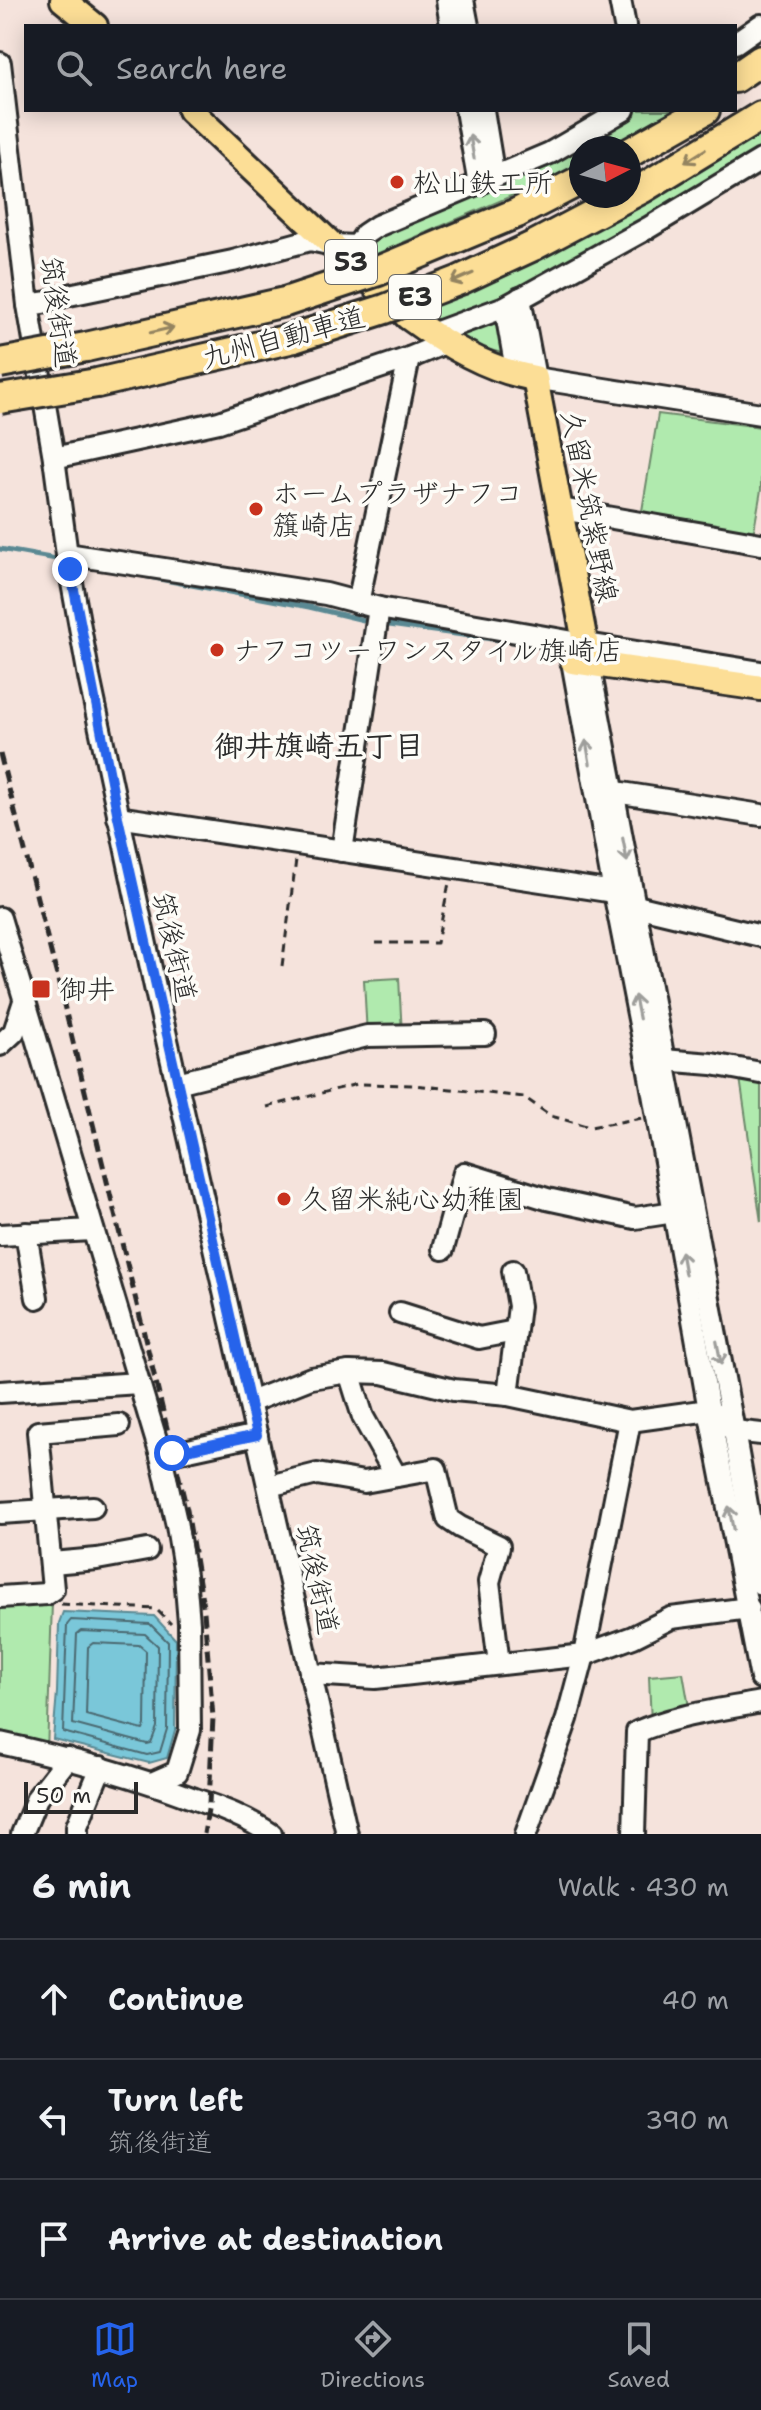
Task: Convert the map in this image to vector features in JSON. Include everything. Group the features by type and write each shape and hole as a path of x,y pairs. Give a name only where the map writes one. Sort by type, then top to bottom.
{"highway":[{"path":"737,77 761,60"},
{"path":"737,89 761,74"},
{"path":"641,142 685,112"},
{"path":"641,144 701,112"},
{"name":"九州自動車道","path":"0,399 97,383 294,338 398,304 460,280 533,246 643,188 761,116"},
{"name":"九州自動車道","path":"0,363 285,302 378,271 517,213 569,186"}],"main road":[{"path":"63,0 93,24"},
{"name":"53","path":"192,112 408,317 438,339 526,377"},
{"name":"久留米筑紫野線","path":"526,377 561,509 578,652"},
{"name":"久留米筑紫野線","path":"526,377 545,506 578,652"},
{"path":"578,652 761,688"}],"street":[{"path":"447,0 451,24"},
{"path":"463,0 468,24"},
{"path":"620,0 625,24"},
{"path":"737,42 761,25"},
{"name":"筑後街道","path":"0,63 28,305 68,559 118,817 347,1834"},
{"path":"467,112 487,180"},
{"path":"483,112 487,180"},
{"path":"28,305 221,264 310,240 357,246 365,234 377,226 550,153 621,112"},
{"path":"54,458 219,422 409,358 438,339 512,303 648,228 761,160"},
{"path":"512,303 526,377 761,414"},
{"path":"358,603 409,358"},
{"path":"561,509 760,539"},
{"path":"68,559 326,594 578,652 761,672"},
{"path":"342,851 379,608"},
{"path":"578,652 604,790 636,906 761,1584"},
{"path":"604,790 761,815"},
{"path":"604,790 614,892 761,1678"},
{"path":"118,817 614,892 636,906 761,936"},
{"path":"0,918 161,1456 185,1575 189,1623 190,1730 177,1772 152,1783"},
{"path":"0,1045 14,1032 25,998"},
{"path":"177,1083 367,1036 485,1034"},
{"path":"663,1060 712,1064 761,1073"},
{"path":"443,1249 464,1173 547,1199 635,1218 674,1212"},
{"path":"0,1235 92,1230"},
{"path":"26,1233 37,1298"},
{"path":"508,1395 519,1306 513,1271"},
{"path":"400,1313 479,1338 515,1331"},
{"path":"250,1402 311,1378 349,1372 383,1373 454,1390 508,1395 630,1421 709,1410 734,1431 761,1434"},
{"path":"349,1372 363,1417 396,1476"},
{"path":"0,1392 139,1383"},
{"path":"526,1834 567,1719 584,1655 630,1421"},
{"path":"0,1597 46,1594 53,1589 38,1432 119,1425"},
{"path":"161,1456 257,1435"},
{"path":"269,1486 317,1474 364,1482 436,1469 448,1519 499,1546 489,1582 499,1664"},
{"path":"0,1513 93,1507"},
{"path":"52,1563 147,1550"},
{"path":"310,1674 375,1678 584,1655 633,1637 671,1618 749,1608"},
{"path":"634,1834 637,1732 651,1725 688,1716 761,1702"},
{"path":"0,1743 68,1758 152,1783 249,1819 271,1834"},
{"path":"22,1834 37,1798 68,1758"},
{"path":"77,1834 77,1826 101,1767"}],"path":[{"path":"282,966 298,844"},
{"path":"376,943 437,943 453,868"},
{"path":"267,1107 357,1084 371,1084 414,1085 524,1097 551,1116 590,1127 657,1115"},
{"path":"46,1594 52,1603 156,1609 173,1627"}],"green space":[{"path":"634,112 671,112 630,136 593,136"},
{"path":"761,134 761,152 566,265 443,323 425,310 641,208 641,205"},
{"path":"569,150 569,171 367,258 363,248 370,233"},
{"path":"499,318 502,353 478,347 456,334"},
{"path":"658,414 761,427 761,490 754,530 747,532 641,517"},
{"path":"399,978 402,1035 367,1036 364,980"},
{"path":"739,1071 761,1075 761,1222"},
{"path":"46,1594 52,1603 47,1753 0,1743 0,1597"},
{"path":"683,1673 689,1707 651,1725 649,1676"}],"water":[{"path":"63,1612 154,1616 176,1640 175,1730 167,1758 149,1763 53,1739 59,1623"}],"waterway":[{"path":"0,549 62,560"},
{"path":"143,576 372,622"},
{"path":"382,624 514,642"}],"railway":[{"path":"0,754 187,1510 204,1612 213,1717 209,1804 204,1834"}],"place":[{"name":"松山鉄工所","path":"397,182"},
{"name":"ホームプラザナフコ 籏崎店","path":"256,509"},
{"name":"ナフコツーワンスタイル旗崎店","path":"217,650"},
{"name":"御井","path":"41,989"},
{"name":"久留米純心幼稚園","path":"284,1199"}],"district":[{"name":"御井旗崎五丁目","path":"319,746"}],"route":[{"path":"70,569 118,817 257,1435 172,1453"}]}
